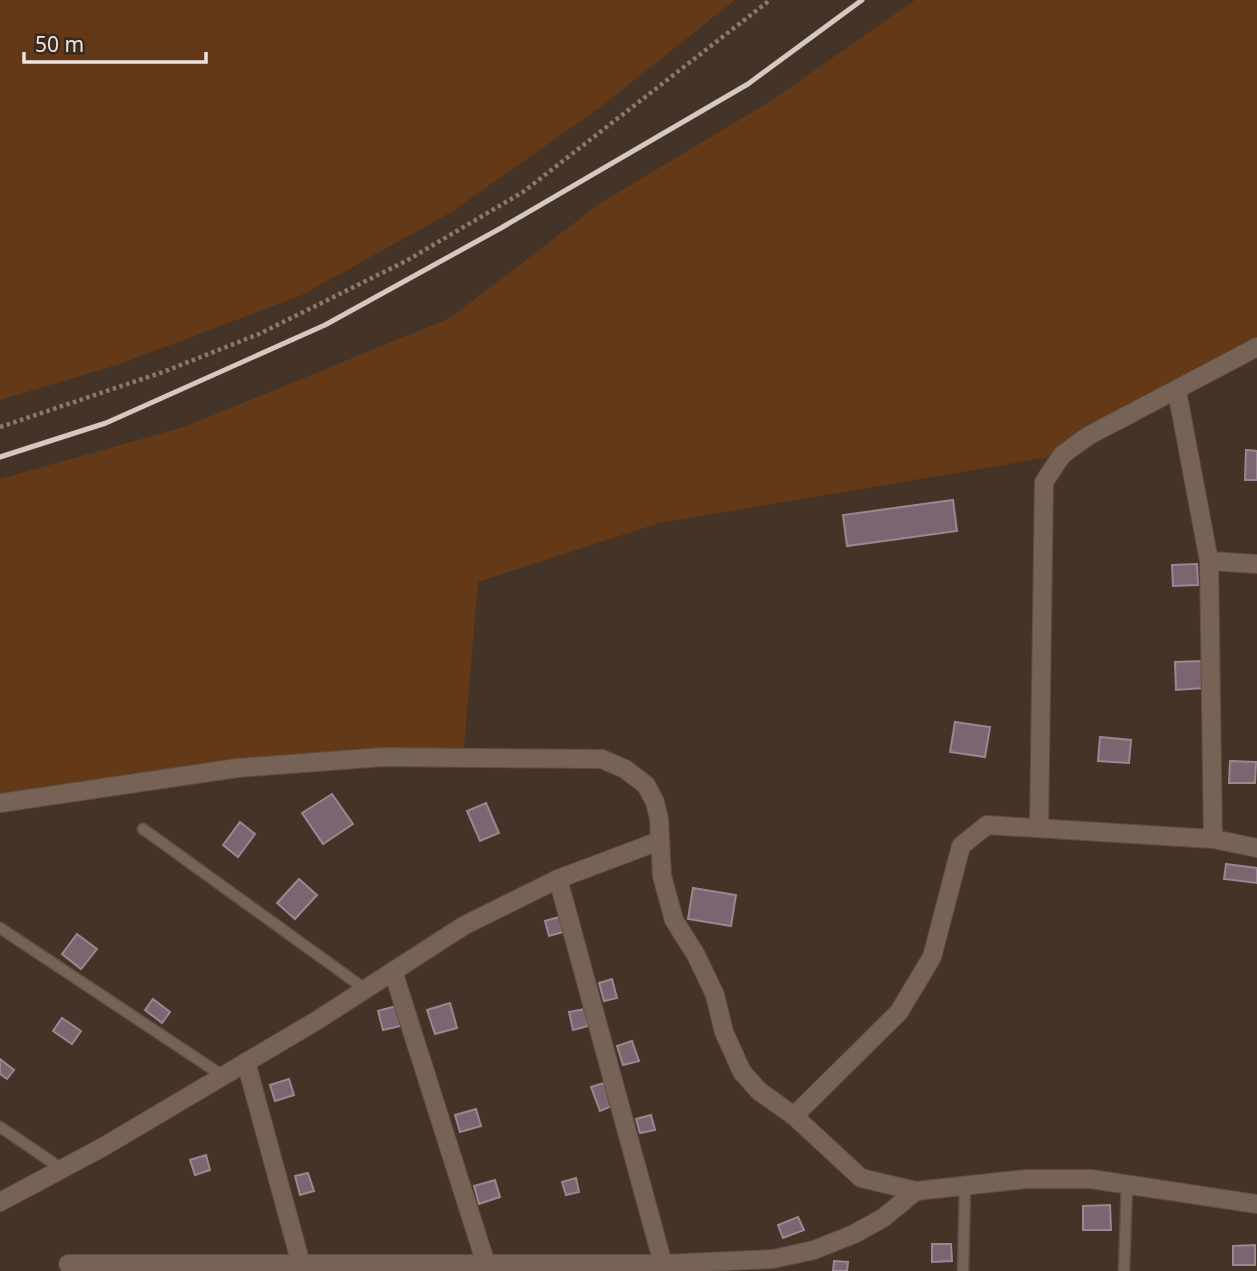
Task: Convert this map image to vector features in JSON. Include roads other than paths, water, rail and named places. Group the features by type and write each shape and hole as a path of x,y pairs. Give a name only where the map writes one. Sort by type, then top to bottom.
{"street":[{"path":"1039,828 1044,482 1062,455 1088,436 1257,347"},
{"path":"1177,391 1209,562 1213,839"},
{"path":"1209,562 1257,564"},
{"path":"0,803 237,768 383,757 602,759 625,769 646,785 659,819 663,876 674,920 696,955 715,995 724,1032 742,1072 759,1091 794,1116 861,1178 916,1191 1026,1180 1091,1179 1257,1204"},
{"path":"794,1116 899,1013 932,957 961,846 987,825 1213,839 1257,848"},
{"path":"0,1202 223,1076 465,925 558,879 659,841"},
{"path":"558,879 663,1264"},
{"path":"393,971 486,1264"},
{"path":"246,1062 301,1264"},
{"path":"68,1264 239,1267 301,1264 416,1268 486,1264 596,1268 663,1264 773,1265 854,1234 883,1218 916,1191"}],"lane":[{"path":"143,829 365,989"},
{"path":"0,928 223,1076"},
{"path":"0,1127 62,1169"},
{"path":"1124,1271 1127,1183"},
{"path":"963,1271 965,1188"}],"railway":[{"path":"0,457 106,423 325,325 501,228 748,84 862,0"}]}
